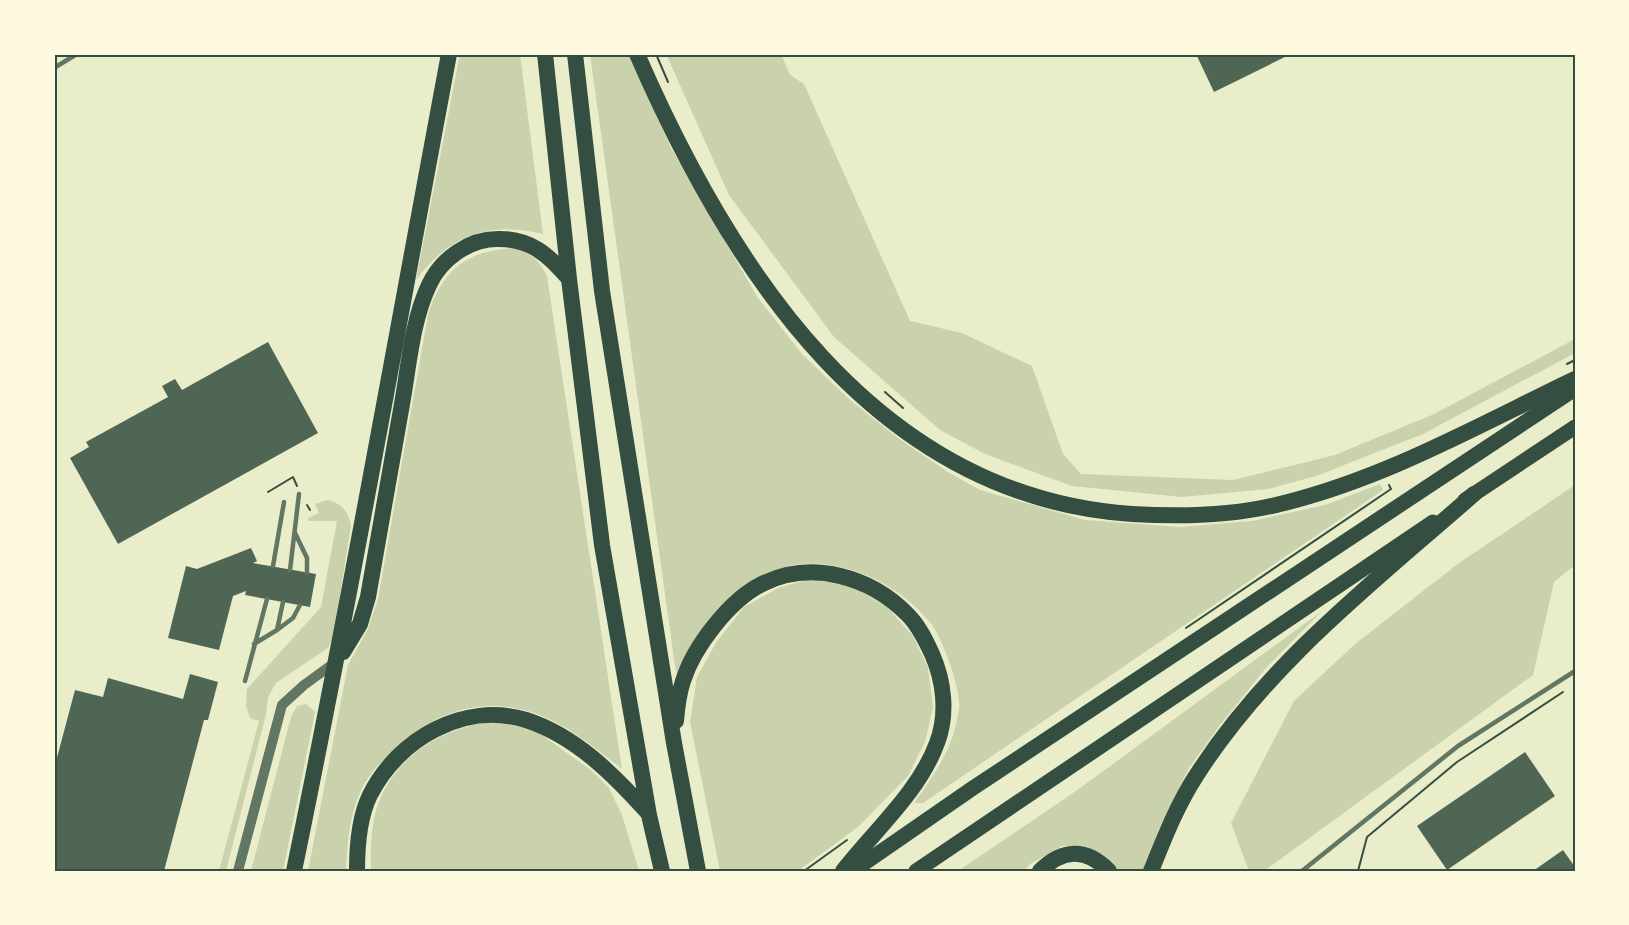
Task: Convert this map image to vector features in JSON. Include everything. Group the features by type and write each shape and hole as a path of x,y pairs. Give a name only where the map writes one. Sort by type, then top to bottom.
{"highway":[{"path":"294,871 337,661 399,318 450,54"},
{"path":"545,54 569,279 602,545 649,815 662,871"},
{"path":"575,54 602,291 674,743 698,871"},
{"path":"637,54 674,134 721,220 771,296 816,352 866,399 918,440 958,465 989,481 1018,492 1074,507 1114,513 1180,516 1279,505 1383,471 1570,372"},
{"path":"337,661 360,624 369,597 412,347 421,304 430,283 441,266 462,249 478,241 495,238 512,239 539,249 554,260 569,279"},
{"path":"853,871 993,775 1575,389"},
{"path":"916,871 1575,427"},
{"path":"1151,871 1196,777 1246,707 1301,646 1474,494"},
{"path":"674,743 683,680 694,657 723,615 762,584 784,576 829,573 850,578 891,599 910,617 934,658 941,678 944,704 942,723 938,741 921,776 843,871"},
{"path":"357,871 361,825 369,796 383,774 404,749 426,734 456,720 479,716 505,716 526,720 547,729 587,753 624,787 649,815"},
{"path":"1040,871 1051,861 1069,853 1085,855 1102,864 1109,871"}],"street":[{"path":"238,871 282,705 304,685 337,661"}],"lane":[{"path":"54,68 67,57 77,54"},
{"path":"290,570 299,495"},
{"path":"273,566 284,502"},
{"path":"294,532 307,558 307,573"},
{"path":"245,681 267,599"},
{"path":"277,630 284,602"},
{"path":"254,644 293,618 300,605"},
{"path":"1302,871 1458,746 1575,671"}],"path":[{"path":"656,54 670,86"},
{"path":"1570,372 1575,360"},
{"path":"883,391 910,414"},
{"path":"1186,628 1391,489 1383,471"},
{"path":"1358,871 1367,837 1457,762 1565,690"},
{"path":"804,871 852,836"}],"green space":[{"path":"460,54 520,54 543,234 504,229 471,235 442,252 416,280"},
{"path":"590,54 629,54 671,148 758,298 802,354 850,400 898,438 948,472 980,490 1085,520 1180,527 1252,521 1325,505 1380,484 1383,490 923,803 914,803 940,763 950,742 959,710 958,693 945,651 932,625 918,609 882,583 861,573 818,564 796,565 775,570 744,588 730,600 706,628 676,673"},
{"path":"666,54 781,54 790,75 804,84 910,321 962,333 1032,366 1063,454 1081,474 1233,480 1335,455 1434,414 1575,339 1575,353 1423,434 1316,476 1268,489 1182,497 1072,486 985,454 940,430 834,337 729,195"},
{"path":"515,248 534,258 547,276 622,769 571,731 537,714 516,708 496,706 457,711 439,718 404,740 368,778 353,813 346,871 308,871 348,665 368,629 378,599 428,315 441,286 459,265 483,253"},
{"path":"1575,485 1575,565 1554,582 1533,675 1264,871 1249,871 1231,823 1294,701 1355,644 1459,563"},
{"path":"327,500 343,508 351,525 333,639 328,648 276,683 268,697 266,714 226,871 219,871 259,721 250,718 246,706 247,689 321,607 337,521 308,521 308,518 319,513 315,504"},
{"path":"810,579 848,584 887,607 913,636 928,668 933,707 925,742 908,776 858,827 798,871 720,871 690,722 697,677 717,641 744,607 778,588"},
{"path":"1322,611 1265,669 1189,768 1159,828 1144,871 1120,871 1099,854 1081,846 1062,846 1030,864 1025,871 958,871 1076,791"},
{"path":"306,704 315,712 283,871 251,871 291,717 297,706"},
{"path":"501,721 539,733 591,770 609,788 622,815 639,871 371,871 375,814 390,780 402,766 430,742 447,734 482,723"}],"building":[{"path":"1196,54 1291,54 1214,92"},
{"path":"268,342 318,433 118,544 70,458 89,447 86,442 168,397 162,386 175,379 182,390"},
{"path":"251,548 257,561 253,563 316,574 310,607 245,595 246,591 233,596 219,650 168,638 186,566 197,569"},
{"path":"190,674 218,682 208,720 204,720 164,871 54,871 54,769 75,690 103,697 108,678 183,699"},
{"path":"1525,752 1555,796 1447,870 1417,826"},
{"path":"1563,850 1575,867 1575,871 1533,871"}]}
